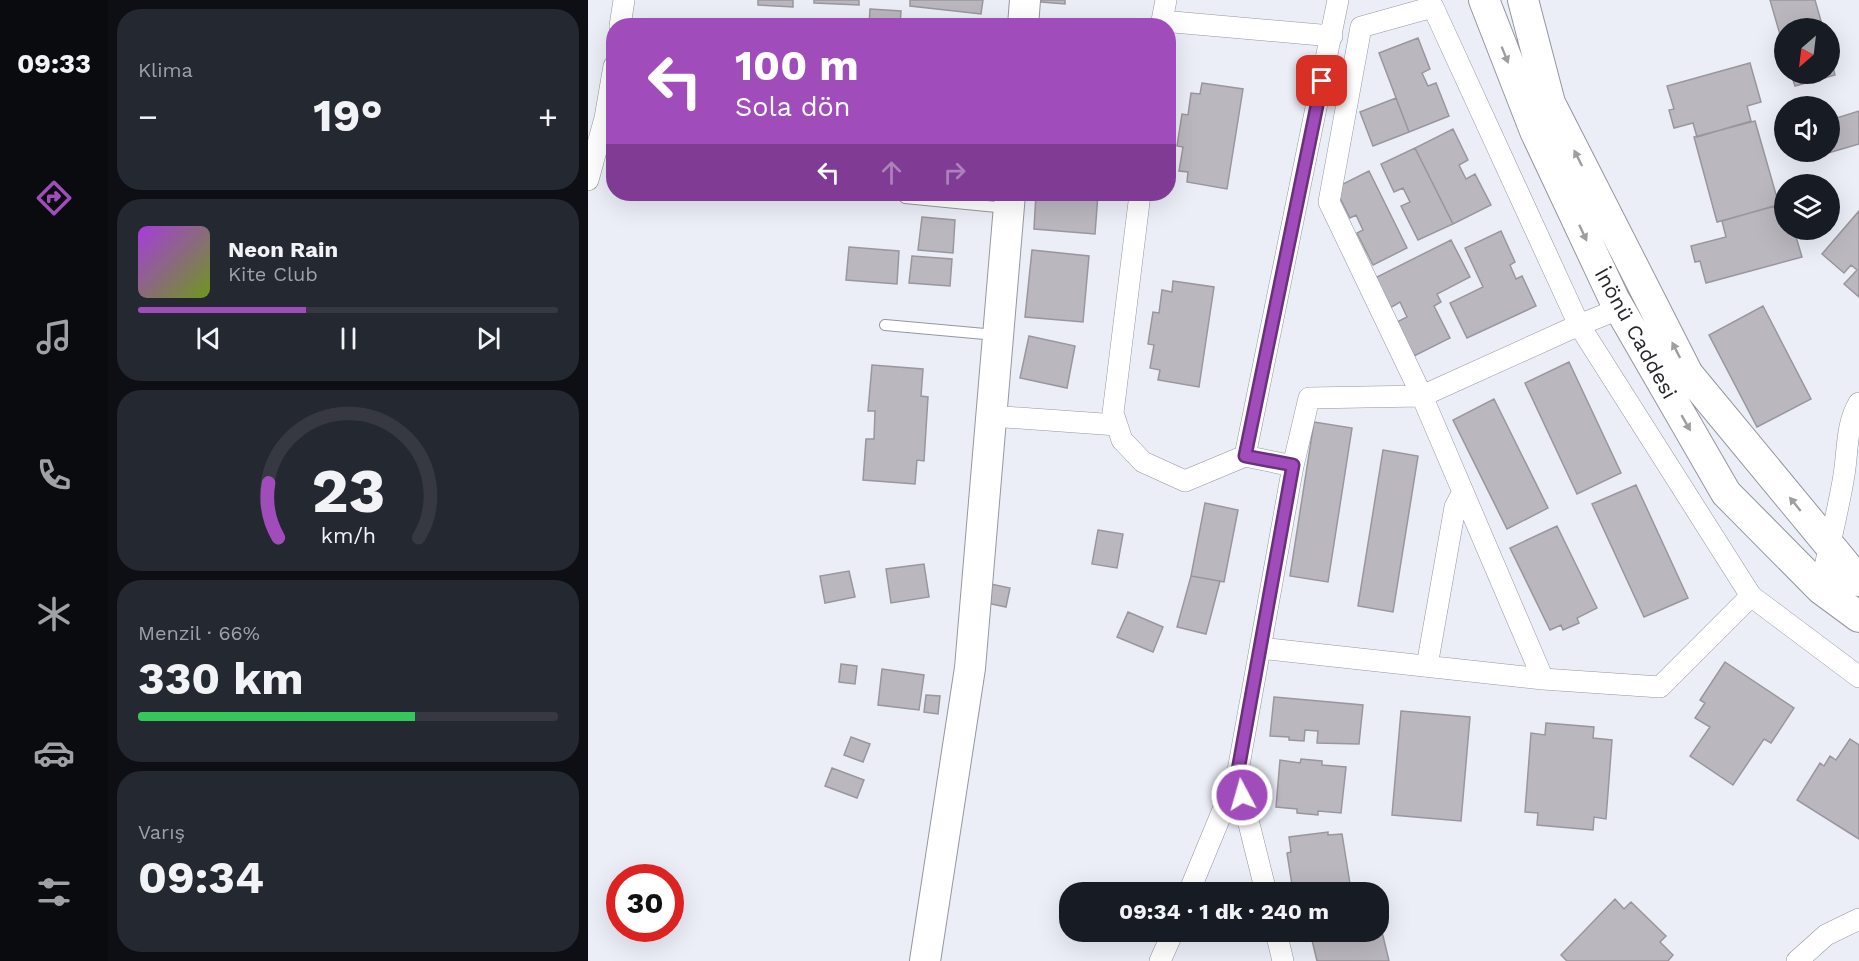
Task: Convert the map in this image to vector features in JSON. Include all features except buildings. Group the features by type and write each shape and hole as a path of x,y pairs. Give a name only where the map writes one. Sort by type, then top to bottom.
{"main road":[{"path":"1024,18 1025,0"},
{"name":"İnönü Caddesi","path":"1484,0 1535,131 1619,309 1726,493 1821,589 1859,617"},
{"name":"İnönü Caddesi","path":"1523,0 1550,103 1688,374 1828,545 1858,578"},
{"path":"925,961 970,668 1009,201"}],"street":[{"path":"621,18 624,0"},
{"path":"1245,456 1338,0"},
{"path":"1543,679 1422,396 1329,202 1361,27 1433,8 1579,325 1751,596 1859,677"},
{"path":"1163,15 1332,36"},
{"path":"588,180 606,112"},
{"path":"1139,201 1113,413 1122,440 1143,462 1185,481 1245,456 1293,465"},
{"path":"1193,882 1237,776 1293,465 1309,398 1422,396 1619,309"},
{"path":"1858,578 1821,589 1828,545 1844,476 1852,415 1859,403"},
{"path":"991,416 1117,425"},
{"path":"1427,666 1455,507 1463,492"},
{"path":"1260,648 1543,679 1660,687 1751,596"},
{"path":"1237,776 1264,882"},
{"path":"1797,961 1826,935 1859,919"},
{"path":"1160,961 1169,942"},
{"path":"1278,942 1283,961"}],"lane":[{"path":"885,325 998,336"}],"route":[{"path":"1242,795 1237,776 1293,465 1245,456 1322,81"}]}
